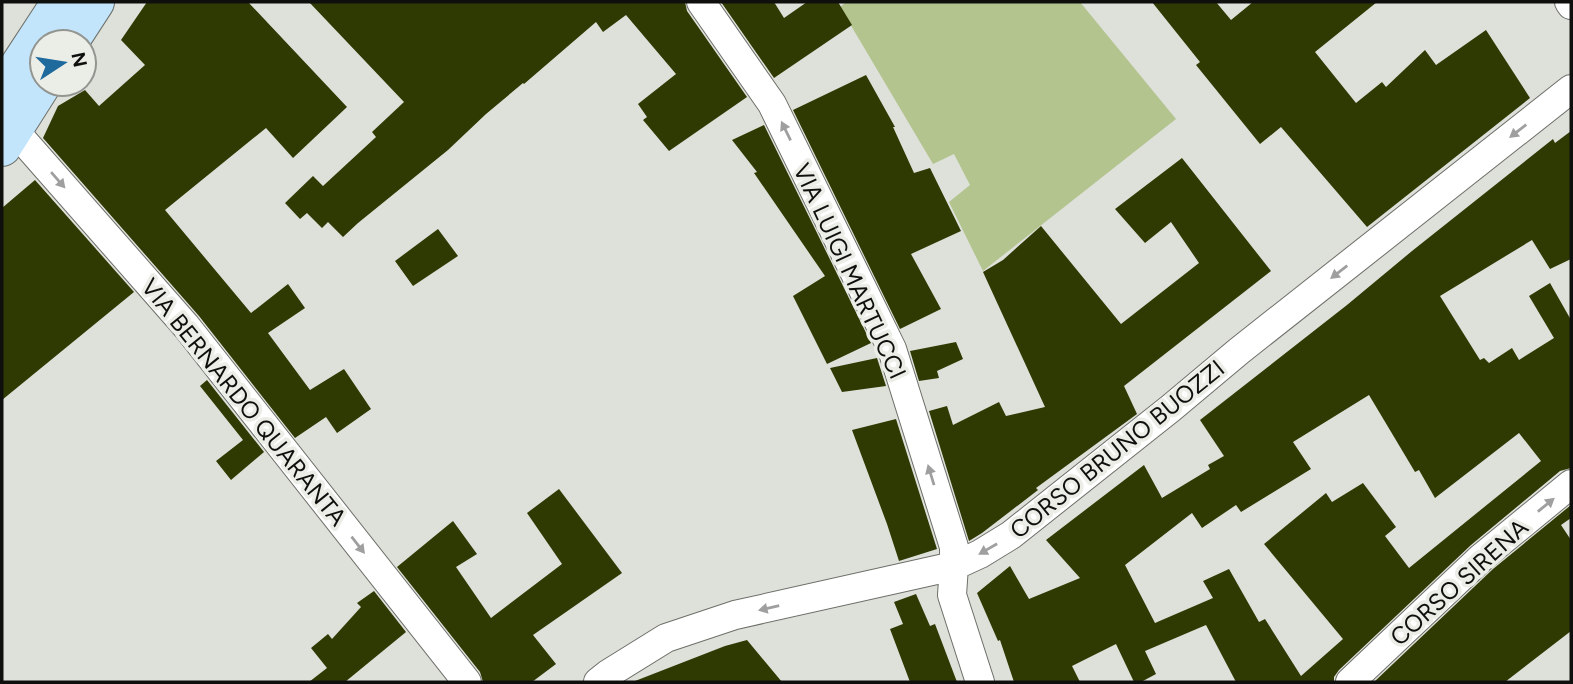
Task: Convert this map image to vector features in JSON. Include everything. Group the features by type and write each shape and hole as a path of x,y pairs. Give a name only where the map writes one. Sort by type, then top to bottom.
{"main road":[{"path":"2,92 61,2"},
{"path":"78,28 95,2"},
{"path":"5,131 31,98"}],"street":[{"name":"VIA LUIGI MARTUCCI","path":"701,2 772,104 892,349 954,547 952,595 980,682"},
{"name":"CORSO BRUNO BUOZZI","path":"598,682 666,638 699,626 735,615 954,566 981,554 1012,535 1239,351 1571,89"},
{"name":"VIA BERNARDO QUARANTA","path":"5,131 186,326 467,682"},
{"name":"CORSO SIRENA","path":"1350,682 1482,557 1571,484"}],"green space":[{"path":"846,2 1080,2 1176,119 983,271 949,202 970,185 954,154 933,164 840,7"}],"building":[{"path":"147,2 248,2 347,107 293,158 266,128 165,210 251,313 288,284 305,308 268,333 310,390 344,369 371,409 337,433 326,417 295,438 199,316 43,138 58,106 72,98 92,98 99,106 145,65 121,40"},
{"path":"309,2 685,2 687,11 747,97 669,151 643,120 647,117 638,104 676,74 626,15 603,32 596,22 343,237 328,222 322,228 307,213 300,219 285,203 313,176 323,186 376,137 372,132 404,102"},
{"path":"721,2 774,2 784,18 807,2 838,2 852,25 774,78"},
{"path":"1152,2 1216,2 1231,20 1253,2 1377,2 1315,52 1356,103 1382,82 1386,87 1425,50 1436,65 1486,30 1530,98 1367,227 1281,127 1260,144 1196,65 1200,62"},
{"path":"866,75 895,127 914,173 930,168 961,231 911,254 941,309 900,329 793,110"},
{"path":"764,125 871,343 827,364 793,296 825,276 754,173 757,172 732,140"},
{"path":"1571,131 1571,259 1550,269 1532,240 1440,296 1480,360 1484,358 1489,363 1512,348 1519,360 1554,338 1529,296 1550,283 1571,320 1571,468 1560,471 1471,545 1339,670 1334,682 1236,682 1206,625 1145,651 1156,674 1141,682 1134,682 1116,644 1072,666 1080,682 1014,682 1000,640 998,641 977,593 1010,566 1029,599 1080,578 1046,540 1144,465 1162,498 1210,469 1208,465 1224,456 1200,420 1553,139 1555,143","holes":["1369,395 1415,472 1419,470 1435,498 1519,433 1541,461 1409,568 1385,536 1396,527 1363,483 1332,502 1326,493 1264,544 1343,639 1301,676 1265,619 1259,622 1229,569 1203,581 1213,598 1155,623 1125,565 1192,513 1202,528 1236,505 1241,512 1311,469 1293,442"]},
{"path":"1182,158 1271,271 1124,386 1137,414 969,541 929,411 947,406 953,425 999,402 1006,416 1045,407 983,272 1003,260 1041,226 1121,324 1199,263 1171,222 1145,243 1115,209"},
{"path":"35,180 134,292 2,400 2,208"},
{"path":"438,229 458,256 413,286 395,261"},
{"path":"956,342 963,359 937,371 939,378 919,381 910,351"},
{"path":"877,358 886,386 842,392 830,368"},
{"path":"207,380 264,452 231,480 216,461 243,440 200,386"},
{"path":"896,419 937,549 899,561 852,430"},
{"path":"559,489 622,573 533,635 556,664 532,682 483,682 480,672 397,567 453,521 477,554 456,567 491,618 562,564 527,513"},
{"path":"1571,505 1571,518 1561,525 1571,540 1571,631 1505,682 1374,682 1493,569"},
{"path":"374,591 406,632 345,682 309,682 327,668 311,648 328,634 332,639 361,607 357,603"},
{"path":"916,594 930,626 935,624 957,682 910,682 890,629 903,624 894,602"},
{"path":"747,640 782,682 635,682 725,646"}]}
